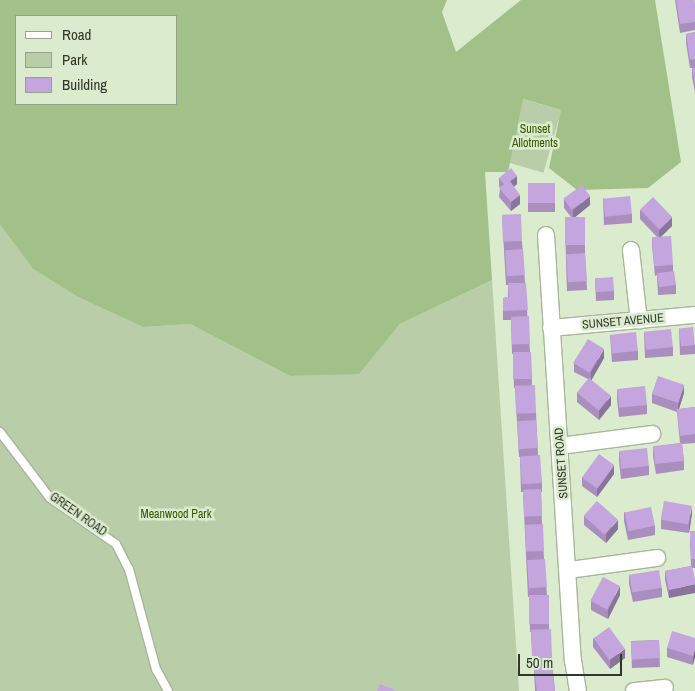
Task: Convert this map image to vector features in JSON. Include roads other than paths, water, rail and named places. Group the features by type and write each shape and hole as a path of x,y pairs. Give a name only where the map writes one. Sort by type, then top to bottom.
{"street":[{"name":"SUNSET ROAD","path":"546,235 569,570 573,660 578,691"},
{"path":"631,250 639,321"},
{"name":"SUNSET AVENUE","path":"551,328 695,315"},
{"path":"560,446 652,434"},
{"path":"569,570 656,558"},
{"path":"634,691 665,688"}],"lane":[{"name":"GREEN ROAD","path":"0,432 50,498 116,544 129,568 156,669 168,691"}],"park label":[{"name":"Sunset Allotments","path":"535,137"},
{"name":"Meanwood Park","path":"176,515"}]}
